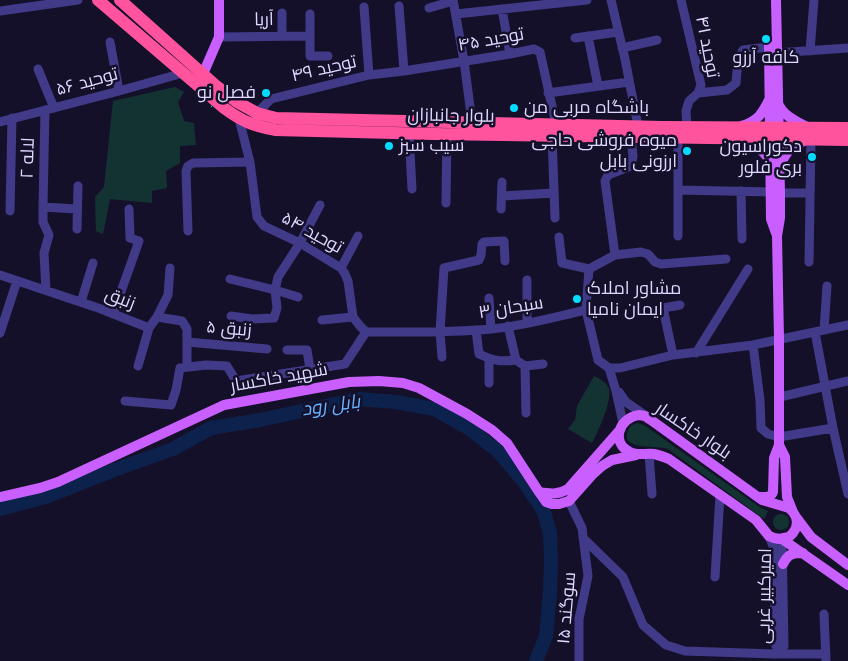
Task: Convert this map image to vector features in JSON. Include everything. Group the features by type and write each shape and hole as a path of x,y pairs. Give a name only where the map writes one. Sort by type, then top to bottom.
{"highway":[{"name":"بلوار جانبازان","path":"98,0 239,119 255,126 275,130 447,134 638,126 687,127 737,133"},
{"name":"بلوار جانبازان","path":"120,0 237,102 257,113 276,118 472,122 630,137 678,138 737,133 774,133 848,140"},
{"name":"بلوار جانبازان","path":"808,136 848,128"}],"main road":[{"path":"203,74 219,38 219,0"},
{"path":"760,498 769,497 773,492 774,458 779,441 780,397 777,236 772,219 776,193 773,50 769,0"},
{"path":"773,50 776,0"},
{"path":"774,100 762,114 737,133 757,146 775,165"},
{"path":"774,100 782,111 795,121 808,136 786,152 775,165"},
{"name":"شهید خاکسار","path":"0,497 58,482 224,404 349,382 371,381 388,381 412,385 480,422 507,443 539,492"},
{"name":"بلوار خاکسار","path":"621,427 626,419 632,416 646,416 760,498 788,508 794,514"},
{"path":"621,427 619,438 621,444 626,450 637,454"},
{"path":"539,492 555,494 568,489 621,427"},
{"path":"768,534 774,538 782,539 789,537 796,528 797,522 788,497 785,457 779,441"},
{"name":"بلوار خاکسار","path":"569,501 593,474 612,460 637,454 649,454 669,459 756,520 768,534"},
{"path":"539,492 546,502 552,504 569,501"},
{"path":"794,514 811,537 848,565"},
{"path":"782,539 848,585"},
{"path":"783,564 786,558 792,554 803,553"}],"street":[{"path":"0,11 78,0"},
{"path":"429,8 453,0 472,122"},
{"path":"456,14 587,0"},
{"path":"611,0 638,126"},
{"name":"توحید ۴۱","path":"682,0 700,85 698,93 689,101 686,111 687,127"},
{"path":"810,50 814,0"},
{"path":"399,6 404,71"},
{"path":"364,7 369,75"},
{"path":"502,9 510,54"},
{"path":"282,13 282,36"},
{"path":"310,14 310,56 328,56"},
{"path":"575,38 618,32"},
{"name":"آریا","path":"219,38 309,36"},
{"path":"588,36 598,86"},
{"path":"622,48 657,40"},
{"path":"110,42 119,91"},
{"path":"698,93 727,90 736,83 738,60 743,50 848,48"},
{"name":"توحید ۴۵","path":"404,71 534,49 540,52 554,130 555,218"},
{"path":"38,69 50,109"},
{"name":"توحید ۴۹","path":"257,113 271,99 369,75 404,71"},
{"name":"توحید ۵۶","path":"0,122 183,73"},
{"path":"548,93 630,82"},
{"name":"لاله ۲","path":"46,290 44,253 49,235 43,222 43,208 50,109"},
{"path":"10,212 12,118"},
{"name":"توحید ۵۴","path":"239,119 250,162 259,222 300,243 341,268 348,281 353,317"},
{"path":"409,133 412,189"},
{"path":"446,203 447,134"},
{"path":"808,136 810,193 809,262"},
{"path":"615,255 605,181 608,175 631,166 633,156 630,137"},
{"path":"678,138 678,236"},
{"path":"188,231 186,171 188,166 193,163 250,162"},
{"path":"501,209 502,182"},
{"path":"77,229 78,186"},
{"path":"678,190 810,193"},
{"path":"741,192 742,239"},
{"path":"502,196 554,193"},
{"path":"231,316 252,319 274,318 277,308 275,290 278,277 300,243 320,204"},
{"path":"43,208 77,209"},
{"path":"113,314 140,241 130,238 129,209"},
{"path":"341,268 358,236"},
{"path":"559,237 562,263 588,269 615,255 641,252 661,264 726,259"},
{"path":"442,357 440,332 444,268 479,260 484,242 504,242 505,261"},
{"path":"81,302 93,263"},
{"path":"157,318 168,294 170,268"},
{"path":"588,269 586,310 598,360 609,368 620,368 673,355 753,345 848,324"},
{"path":"696,353 748,269"},
{"name":"زنبق","path":"0,275 81,302 149,328 157,318 182,321 187,329 188,367"},
{"path":"230,279 298,296"},
{"path":"527,280 527,323"},
{"path":"0,333 16,281"},
{"path":"826,286 820,331 825,386 848,494"},
{"path":"489,298 491,329"},
{"path":"673,355 662,308 680,305"},
{"name":"سبحان ۳","path":"440,332 491,329 586,310"},
{"path":"322,320 353,317 366,332 440,332"},
{"path":"508,326 516,360"},
{"path":"138,366 149,328"},
{"path":"476,330 479,354 489,359 503,362 516,360 525,366 543,364"},
{"path":"125,401 171,405 180,368 206,365 227,366 236,381 345,364 366,332"},
{"name":"زنبق ۵","path":"187,342 267,349"},
{"path":"753,345 760,400 761,428 779,441 833,428"},
{"path":"287,350 308,350 310,369"},
{"path":"489,359 489,383"},
{"path":"525,366 526,412"},
{"path":"609,368 616,390 621,427"},
{"path":"780,397 848,381"},
{"path":"616,390 626,402 646,416"},
{"path":"649,454 652,494"},
{"path":"715,577 720,495"},
{"name":"سوگند ۱۵","path":"569,501 582,528 588,576 580,620 579,661"},
{"name":"امیرکبیر غربی","path":"768,534 773,546 776,656"},
{"path":"583,538 623,577 644,625 666,645 685,651 826,658 824,614"},
{"name":"امیرکبیر غربی","path":"776,656 784,646 782,539"}],"path":[{"path":"211,107 230,85"}],"green space":[{"path":"175,87 184,92 178,102 184,121 194,123 196,145 180,146 180,163 166,171 167,188 152,191 152,203 110,199 103,234 96,231 95,197 104,187 113,101"},
{"path":"594,376 606,384 609,394 604,416 592,443 568,429 575,420 577,406"},
{"path":"637,423 644,425 761,508 768,511 764,519 668,449 641,446 629,442 627,437 628,429"},
{"path":"778,514 784,514 789,519 787,528 778,530 773,525 773,519"}],"waterway":[{"name":"بابل رود","path":"0,509 46,497 173,449 211,428 260,420 358,399 396,402 434,409 468,428 498,451 525,483 544,512 550,533 550,592 546,636 536,661"}],"place":[{"name":"کافه آرزو","path":"766,39"},
{"name":"فصل نو","path":"266,93"},
{"name":"باشگاه مربی من","path":"514,108"},
{"name":"سیب سبز","path":"389,146"},
{"name":"میوه فروشی حاجی ارزونی بابل","path":"687,151"},
{"name":"دکوراسیون بری فلور","path":"812,157"},
{"name":"مشاور املاک ایمان نامیا","path":"577,299"}]}
